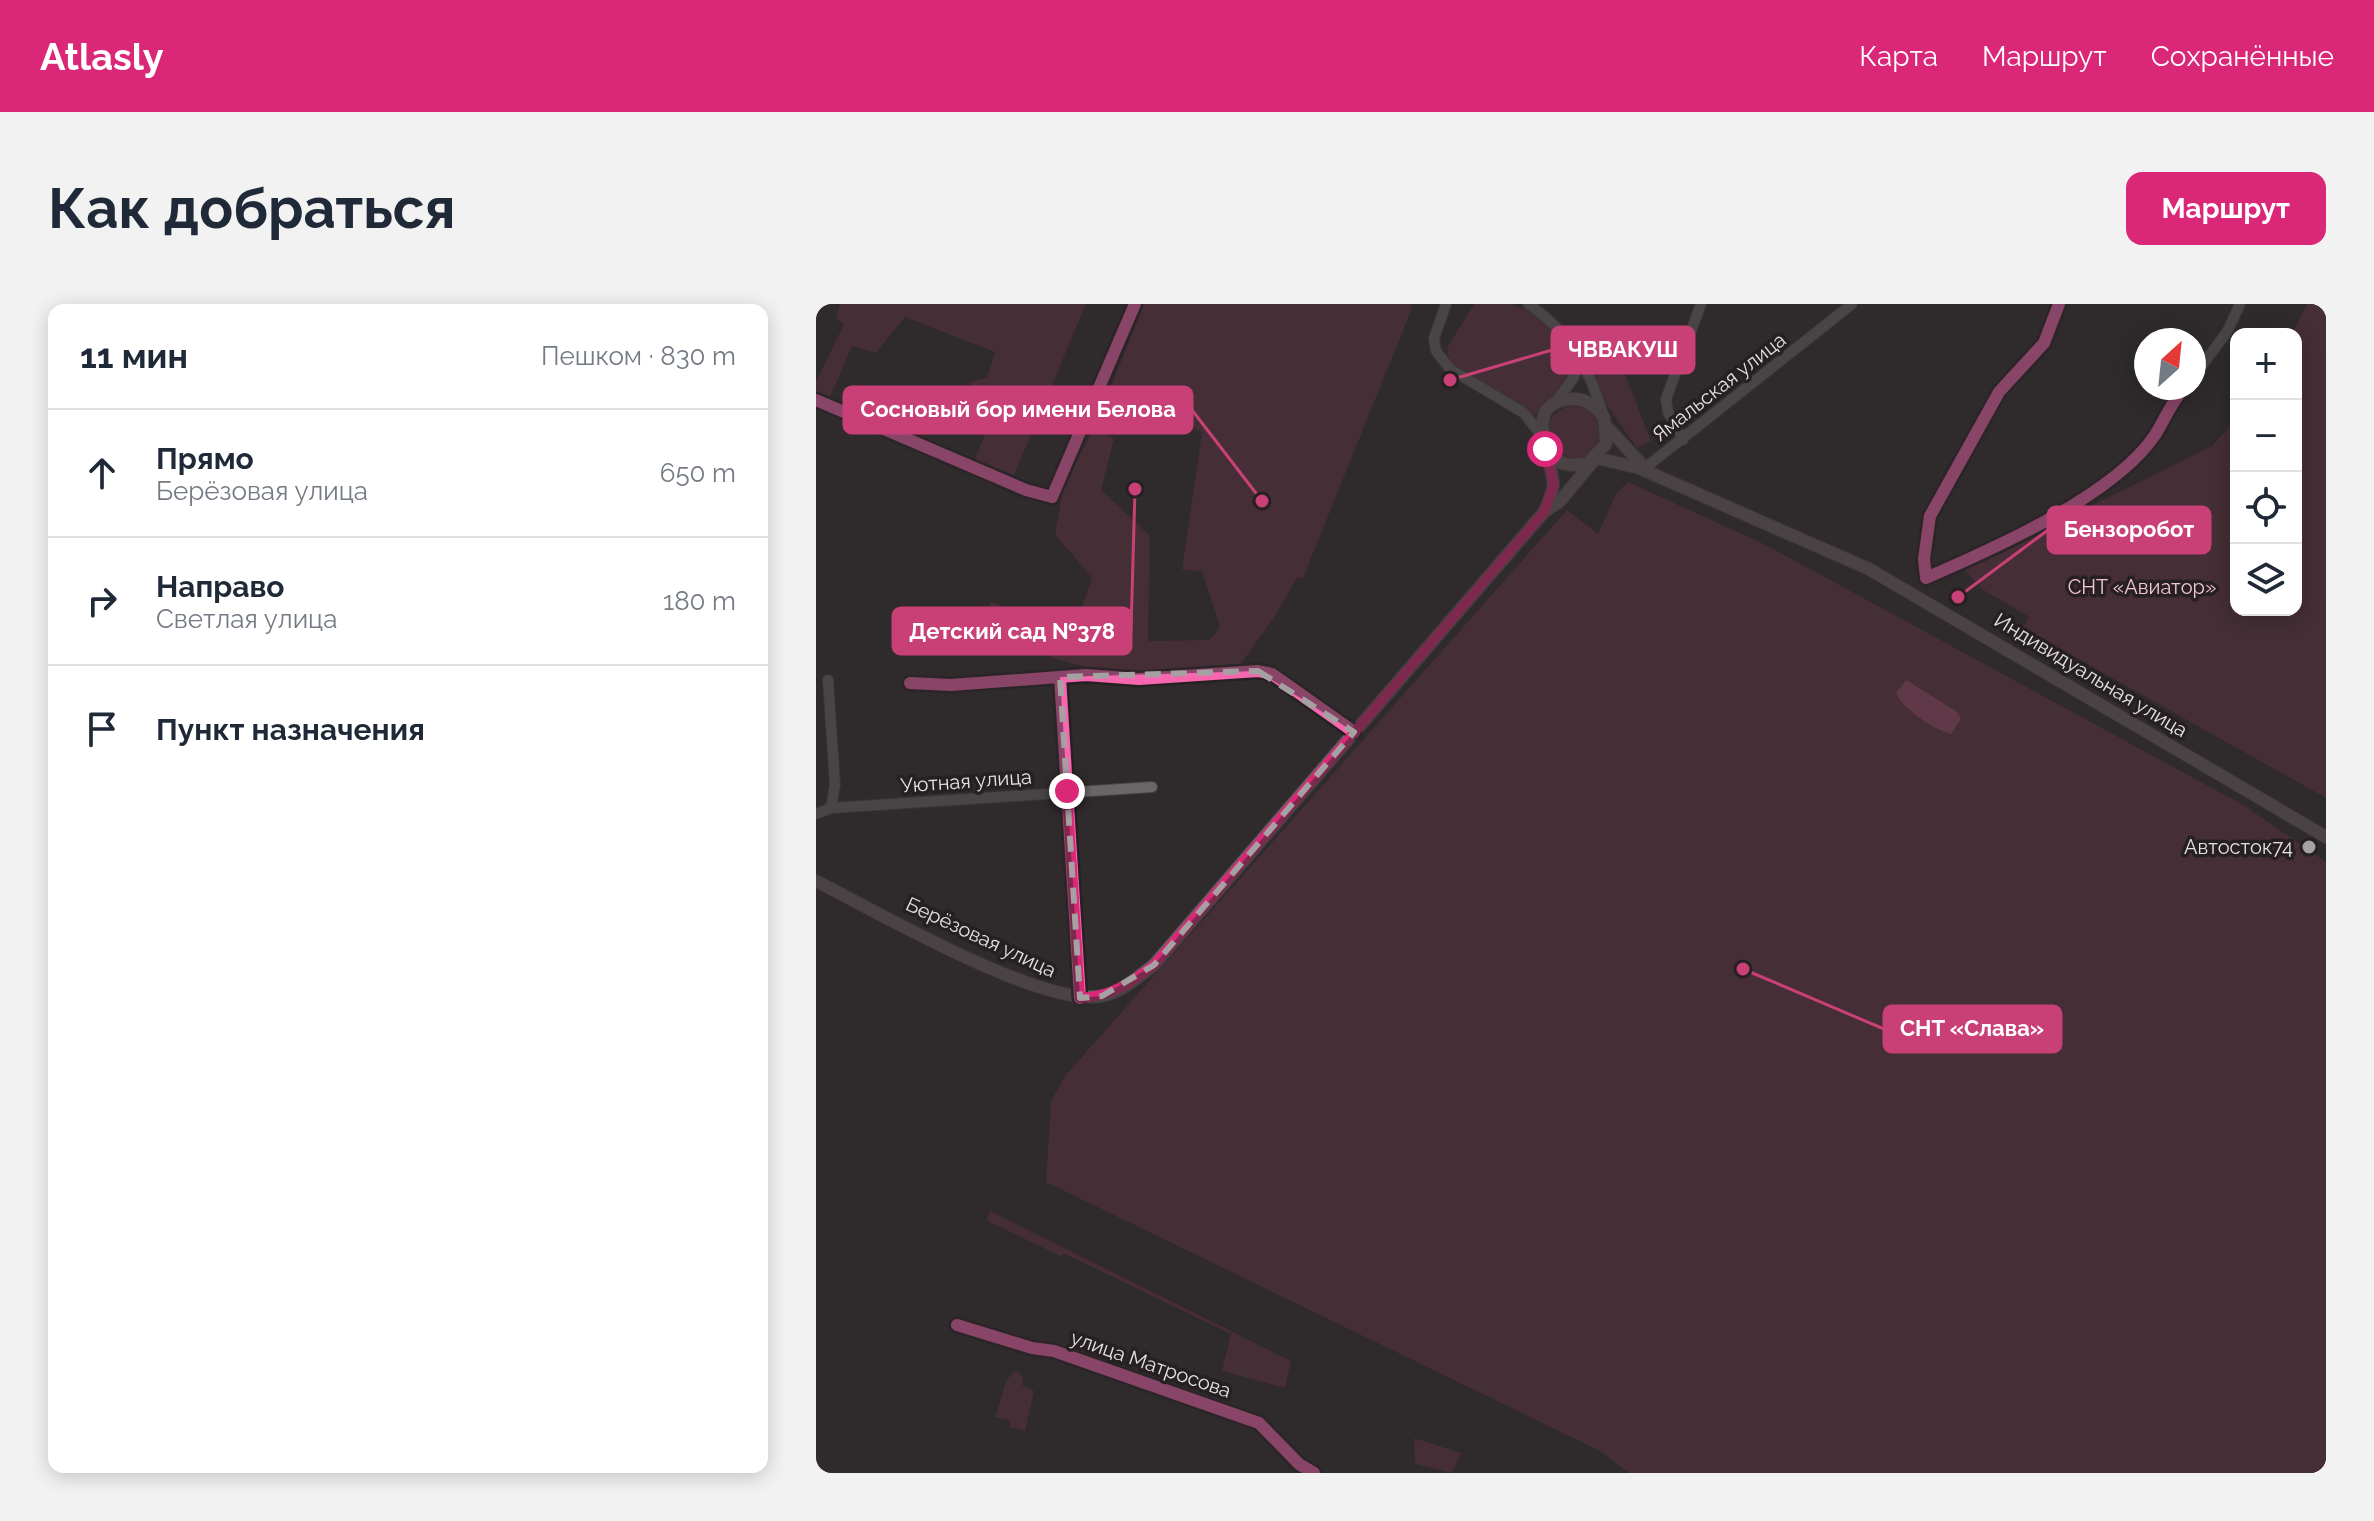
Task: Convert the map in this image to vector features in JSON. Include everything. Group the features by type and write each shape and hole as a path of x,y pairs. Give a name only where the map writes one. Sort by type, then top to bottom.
{"main road":[{"path":"1581,400 1606,422 1606,444 1596,458 1568,466 1551,457 1541,435 1546,414 1554,406 1581,400"},
{"name":"Индивидуальная улица","path":"1606,422 1656,477"},
{"name":"Берёзовая улица","path":"1544,512 1554,484 1545,449"},
{"name":"Индивидуальная улица","path":"1596,458 1625,464 1820,546 1917,595 2326,837"},
{"name":"Берёзовая улица","path":"816,881 1030,986 1080,998 1102,996 1121,989 1154,965 1544,512 1560,501 1596,458"}],"street":[{"path":"816,400 1026,490 1052,497 1135,304"},
{"path":"1446,304 1434,338 1436,351 1450,369 1524,413 1541,435"},
{"path":"1528,304 1552,321 1569,341 1599,398 1606,422"},
{"path":"1683,440 1668,412 1666,399 1701,304"},
{"name":"Ямальская улица","path":"1645,468 1852,304"},
{"path":"1917,595 1926,578 1924,559 1930,516 1999,392 2044,343 2059,304"},
{"path":"2206,360 2227,332 2240,304"},
{"path":"1554,406 1574,377 1579,362"},
{"path":"1926,578 1975,558 2097,490 2155,435 2174,400"},
{"path":"910,683 951,685 1086,675 1139,679 1258,671 1272,674 1354,732"},
{"path":"1060,677 1080,998"},
{"path":"816,814 831,808 835,785 828,680"},
{"name":"Уютная улица","path":"831,808 1152,787"},
{"name":"улица Матросова","path":"957,1325 1032,1348 1054,1351 1259,1423 1299,1464 1314,1473"}],"highlighted area":[{"path":"1258,671 1354,732 1154,965 1102,996 1080,998 1060,677"}],"green space":[{"path":"840,304 1086,304 1013,478 974,461 989,425 960,409 972,381 987,378 995,352 905,317 876,353 852,346 830,398 816,391 816,382 844,324 836,318"},
{"path":"1144,304 1411,304 1303,578 1297,578 1274,618 1239,666 1108,673 1052,658 1042,642 984,616 991,602 1073,633 1092,578 1055,534 1063,489 1094,427 1114,439 1101,490 1150,536 1148,641 1210,640 1220,627 1202,571 1182,570 1202,432 1109,391"},
{"path":"1474,304 1511,304 1520,307 1553,331 1569,353 1572,363 1568,379 1536,416 1450,364 1447,348"},
{"name":"СНТ «Авиатор»","path":"2307,304 2326,304 2326,798 2023,628 2029,617 1982,589 1964,569 2212,446 2230,426 2230,616 2302,616 2302,328 2295,328"},
{"path":"1614,346 1651,441 1637,448 1606,404 1588,356"},
{"path":"1574,406 1593,414 1601,433 1593,452 1574,460 1555,452 1547,433 1555,414"},
{"path":"1628,482 1766,545 2245,806 2326,862 2326,1473 1629,1473 1598,1450 1046,1182 1051,1101 1065,1076 1567,510 1598,534 1617,492"},
{"path":"990,1211 1291,1361 1285,1388 1222,1371 1231,1334 1065,1254 1060,1256 986,1220"},
{"path":"1016,1371 1023,1377 1022,1385 1034,1391 1025,1431 1010,1427 1010,1420 995,1417 1007,1379"},
{"path":"1414,1438 1461,1453 1452,1473 1415,1464"}],"shaded area":[{"path":"1906,680 1957,712 1961,719 1951,734 1936,728 1905,706 1896,693"}],"cycle path":[{"path":"816,400 1026,490 1052,497 1135,304"},
{"path":"2059,304 2044,343 1999,392 1930,516 1924,559 1926,578 2017,536 2111,479 2155,435 2176,400"},
{"path":"910,683 951,685 1086,675 1139,679 1258,671 1272,674 1354,732"},
{"path":"1060,677 1080,998"},
{"path":"957,1325 1032,1348 1054,1351 1259,1423 1299,1464 1314,1473"}],"place":[{"name":"ЧВВАКУШ","path":"1450,380"},
{"name":"Детский сад №378","path":"1135,489"},
{"name":"Сосновый бор имени Белова","path":"1262,501"},
{"name":"Бензоробот","path":"1958,597"},
{"name":"Автосток74","path":"2309,847"},
{"name":"СНТ «Слава»","path":"1743,969"}],"route":[{"path":"1067,791 1080,998 1102,996 1121,989 1154,965 1544,512 1554,484 1545,449"}]}
